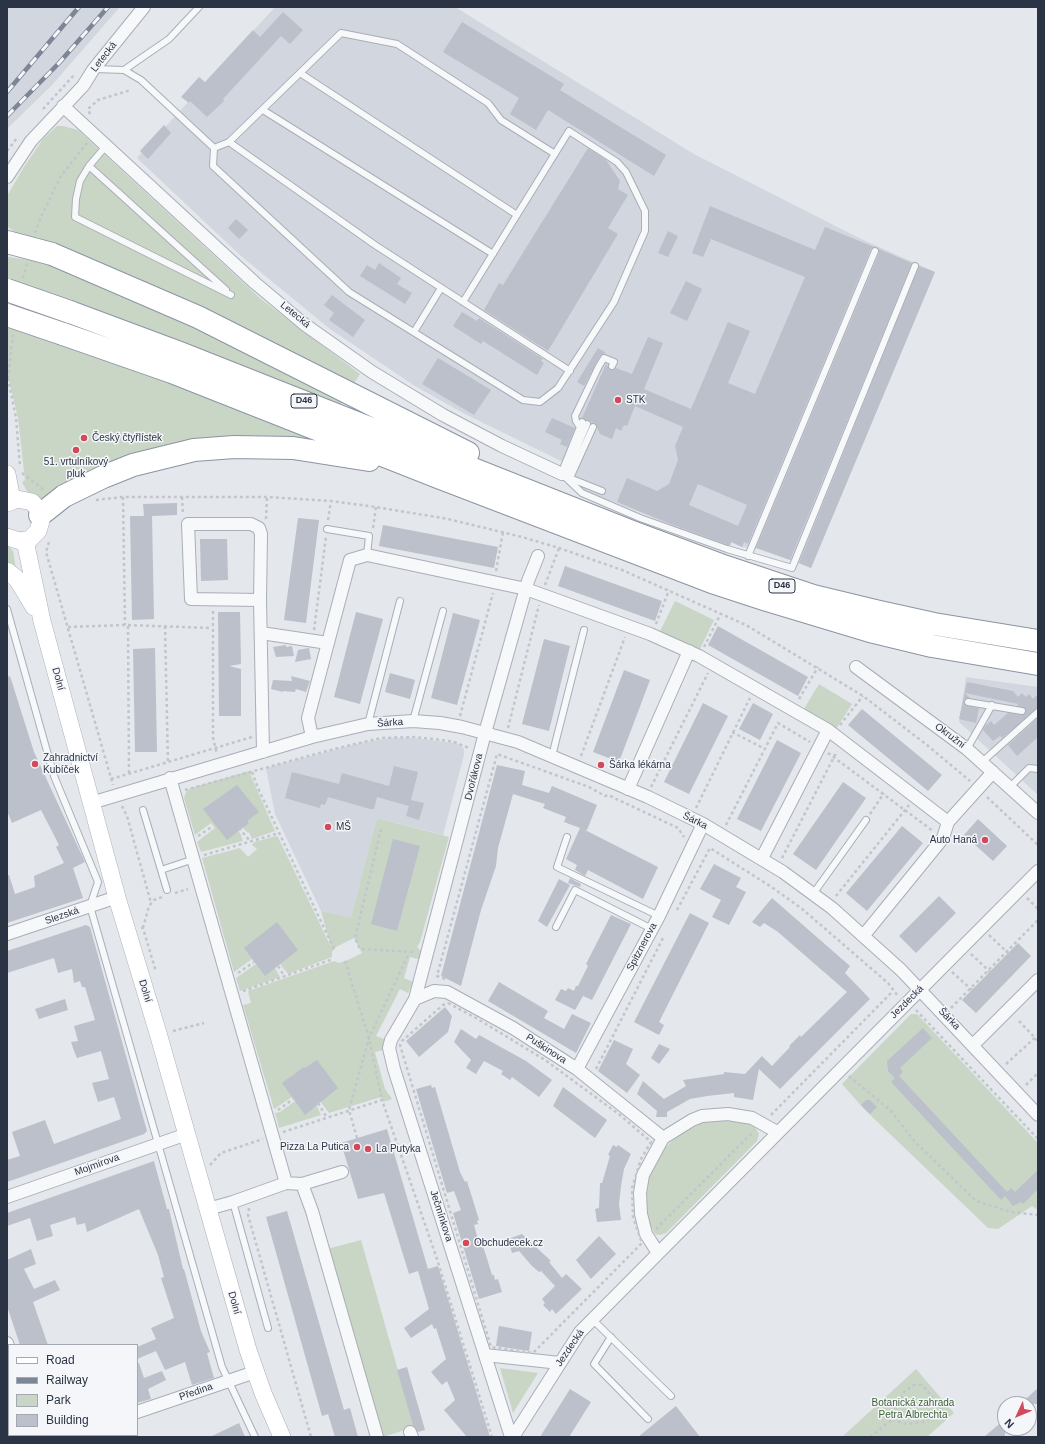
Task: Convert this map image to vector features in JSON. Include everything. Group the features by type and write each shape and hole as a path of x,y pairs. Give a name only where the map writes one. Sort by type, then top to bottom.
{"highway":[{"path":"7,242 52,254 198,316 474,456 536,494"},
{"name":"D46","path":"7,290 180,353 536,494 726,567 813,596 934,624 1038,641"},
{"name":"D46","path":"7,315 172,372 438,477 662,563 767,600 870,631 924,644 1038,664"},
{"path":"40,515 64,496 103,477 133,465 194,450 234,447 293,448 376,462 438,477"}],"main road":[{"path":"7,474 9,502 27,500 36,506 40,515 40,526 34,536 25,541 7,537"},
{"name":"Dolní","path":"25,541 42,621 117,897 255,1372 282,1437"},
{"path":"7,571 21,585 42,621"}],"street":[{"name":"Letecká","path":"7,177 31,140 83,86 93,70 144,7"},
{"name":"Letecká","path":"63,106 255,283 310,328 372,372 443,416 564,475"},
{"path":"260,600 191,599 188,524 251,524 258,528 261,534 260,600 263,752"},
{"path":"312,737 308,718 350,560 367,555 526,589 629,625 694,654 835,735 948,822"},
{"name":"Dvořákova","path":"415,999 486,728 526,589 538,556"},
{"path":"261,633 328,643"},
{"path":"630,784 694,654"},
{"name":"Okružní","path":"856,667 967,749 1038,813"},
{"name":"Šárka","path":"91,803 170,778 312,737 368,724 413,721 486,728 518,742 553,751 630,784 702,819 764,853 816,890 864,935 920,989 1038,1115"},
{"path":"764,853 819,747 835,735"},
{"path":"864,935 943,838 948,822 993,772"},
{"path":"170,778 274,1136 286,1183"},
{"name":"Spitznerova","path":"580,1065 659,916 702,819"},
{"name":"Jezdecká","path":"512,1437 580,1332 592,1319 1038,871"},
{"name":"Slezská","path":"7,934 117,897"},
{"path":"973,1045 1038,980"},
{"name":"Puškinova","path":"415,999 434,992 447,992 580,1065 663,1138"},
{"name":"Ječmínkova","path":"415,999 392,1040 389,1048 390,1059 512,1437"},
{"path":"658,1253 645,1239 641,1214 641,1183 651,1157 663,1138 682,1125 702,1116 728,1114 752,1118 777,1132"},
{"name":"Mojmírova","path":"7,1197 187,1134"},
{"path":"208,1209 233,1202 286,1183 302,1184 342,1172"},
{"path":"302,1184 312,1211 377,1437"},
{"path":"485,1355 560,1363"},
{"name":"Předina","path":"138,1412 255,1372"}],"lane":[{"path":"124,70 169,39 199,7"},
{"path":"214,148 229,142 341,34 397,44 488,102 501,120 555,154"},
{"path":"93,70 124,70 141,80 214,148"},
{"path":"300,73 517,215"},
{"path":"263,110 493,254"},
{"path":"214,148 213,166 349,292 523,400 540,402 558,388 614,302 645,230 645,211 626,172 617,162 569,131 463,302"},
{"path":"229,142 375,245 570,371"},
{"path":"89,166 232,295 75,217 76,199 80,181 89,166 106,146"},
{"path":"748,556 875,251"},
{"path":"564,475 582,493 640,518 748,556 792,568 915,266"},
{"path":"414,332 441,288"},
{"path":"586,425 576,421 575,416 604,358 609,363"},
{"path":"564,475 586,425"},
{"path":"564,475 586,425"},
{"path":"564,475 602,491"},
{"path":"327,529 370,536 367,555"},
{"path":"368,724 400,601"},
{"path":"7,609 54,776 98,882 90,906 222,1367 256,1437"},
{"path":"413,721 443,611"},
{"path":"553,751 584,630"},
{"path":"968,702 1022,711"},
{"path":"967,749 992,705"},
{"path":"982,762 1038,712"},
{"path":"1010,787 1029,768 1038,769"},
{"path":"143,810 167,890"},
{"path":"816,890 866,820"},
{"path":"567,837 557,867 659,916"},
{"path":"161,870 194,859"},
{"path":"556,926 575,890 652,929"},
{"path":"233,1202 268,1328"},
{"path":"592,1319 671,1396"},
{"path":"611,1337 594,1364 648,1419"}],"path":[{"path":"39,113 80,69"},
{"path":"91,116 88,109 98,100 131,90"},
{"path":"34,239 41,217 61,176 87,144 80,135 86,128"},
{"path":"7,151 19,136"},
{"path":"7,377 16,418 19,463 22,475 28,476 47,493"},
{"path":"123,497 130,774"},
{"path":"182,497 183,517 188,524"},
{"path":"258,528 266,519 267,497"},
{"path":"313,640 331,501"},
{"path":"370,536 373,529 376,506"},
{"path":"460,717 494,587 503,532"},
{"path":"455,716 486,728 507,731 542,594 559,548"},
{"path":"46,552 111,779 127,816 151,903"},
{"path":"650,634 657,622 669,590"},
{"path":"212,600 213,738 220,764"},
{"path":"694,654 721,613"},
{"path":"553,751 581,758 629,625"},
{"path":"165,626 168,763 170,778"},
{"path":"68,627 165,626 212,628"},
{"path":"650,789 712,664"},
{"path":"790,708 800,698 818,667"},
{"path":"702,819 695,810 732,732 755,688"},
{"path":"764,853 781,861 834,757 835,735 863,696"},
{"path":"725,826 778,723 834,757 943,838"},
{"path":"732,732 764,749"},
{"path":"111,779 255,736 263,736"},
{"path":"180,791 352,744 390,737 414,736 454,742 468,747 471,752"},
{"path":"247,757 279,834 334,949"},
{"path":"866,820 894,780"},
{"path":"630,784 656,792"},
{"path":"816,890 834,898 916,797"},
{"path":"719,823 732,830"},
{"path":"193,832 195,839 213,826"},
{"path":"239,828 251,842"},
{"path":"381,830 355,938 360,949 414,953 418,947"},
{"path":"194,859 279,834"},
{"path":"673,917 710,848 770,886 801,908 888,983"},
{"path":"144,928 146,913 151,903 158,898 188,889"},
{"path":"1029,892 1025,896 1038,909"},
{"path":"951,1008 1038,920"},
{"path":"580,1065 595,1071 666,931"},
{"path":"983,938 988,933 1007,953"},
{"path":"964,956 969,952 989,971"},
{"path":"358,1138 349,1110 368,1038 409,953"},
{"path":"233,995 333,959"},
{"path":"345,961 368,1038 382,1100 435,1252 492,1437"},
{"path":"233,970 234,976 254,962"},
{"path":"278,966 284,976"},
{"path":"933,976 940,984 955,966"},
{"path":"951,970 971,989"},
{"path":"437,976 450,982"},
{"path":"645,1239 632,1217 632,1188 641,1159 651,1142 620,1114 545,1060 476,1018 448,1003 443,1005 402,1041 400,1045 491,1347 533,1353 893,991"},
{"path":"946,1004 955,1013"},
{"path":"912,1011 918,1011 1038,1138"},
{"path":"1019,1021 1038,1041"},
{"path":"174,1031 204,1023"},
{"path":"1004,1066 1038,1035"},
{"path":"999,1060 1009,1071"},
{"path":"841,1069 891,1111 916,1142 976,1201 1010,1212 1038,1215"},
{"path":"1029,1092 1024,1087 1038,1073"},
{"path":"272,1112 278,1110 293,1099"},
{"path":"205,1167 214,1162 221,1153 227,1150 382,1100"},
{"path":"318,1103 327,1118"},
{"path":"250,1205 248,1214 311,1437"},
{"path":"894,1420 896,1408 904,1392 914,1385 921,1385 926,1389 941,1408"},
{"path":"870,1437 889,1422 894,1420 905,1424 923,1422 946,1404"}],"shaded area":[{"path":"7,7 120,7 52,85 7,129"},
{"path":"275,7 455,7 694,154 859,238 935,272 811,568 761,549 742,547 732,542 729,548 584,490 563,462 463,413 415,386 330,329 241,256 137,158"},
{"path":"966,677 1038,687 1038,795 959,722"},
{"name":"MŠ","path":"390,738 414,738 454,743 460,745 464,749 464,755 443,835 377,818 351,919 321,911 275,814 266,768 356,744"}],"green space":[{"path":"57,126 78,130 261,299 360,374 318,440 260,438 210,440 46,504 28,493 22,482 25,480 18,418 7,372 7,257 31,260 37,239 18,234 8,227 7,196 43,139"},
{"path":"7,544 13,551 16,569 7,564"},
{"path":"675,601 714,620 698,653 659,633"},
{"path":"819,684 852,704 834,732 802,712"},
{"path":"249,771 275,831 252,839 249,832 248,833 241,826 237,829 243,841 201,852 197,842 215,828 211,823 195,835 184,798 186,792 191,788"},
{"path":"377,818 449,837 420,942 417,947 422,952 420,958 418,959 410,957 404,978 413,982 408,993 400,989 376,1036 384,1039 384,1050 375,1052 385,1089 392,1099 383,1102 381,1097 329,1113 320,1101 316,1104 321,1115 279,1128 275,1113 280,1112 295,1101 292,1097 274,1109 243,1005 251,1003 248,991 334,961 339,963 348,960 362,953 354,938 336,947 332,952 332,957 288,974 280,964 275,968 280,977 240,991 236,978 256,964 252,959 234,972 202,858 240,848 248,857 257,849 252,845 254,842 276,836 278,837 331,947 321,911 351,918"},
{"path":"911,1014 917,1014 1038,1143 1038,1210 1032,1206 998,1229 988,1228 865,1110 842,1084"},
{"path":"718,1120 745,1123 755,1127 759,1134 757,1141 666,1233 660,1235 655,1234 649,1222 645,1202 647,1184 651,1170 662,1151 678,1135 702,1123"},
{"path":"361,1240 414,1427 383,1437 381,1437 327,1249"},
{"path":"500,1368 538,1373 513,1413"},
{"name":"Botanická zahrada Petra Albrechta","path":"916,1369 954,1413 927,1437 842,1437"},
{"path":"7,1373 8,1436 27,1437 7,1437"}],"building":[{"path":"283,12 303,30 290,44 281,36 223,99 224,101 207,117 190,101 189,103 181,97 199,77 205,82 253,30 260,37"},
{"path":"462,22 564,84 560,90 666,155 654,176 548,110 536,130 510,114 519,98 443,52"},
{"path":"164,125 171,133 148,159 140,151"},
{"path":"588,148 606,160 620,181 618,189 628,195 608,228 618,234 548,351 484,310 499,283 503,285"},
{"path":"710,206 815,250 825,227 874,247 871,249 748,544 744,542 742,547 731,542 730,545 728,545 617,502 627,478 657,491 669,484 678,460 675,446 683,427 635,406 627,426 624,425 621,431 616,428 612,439 600,434 595,423 582,418 606,364 610,370 616,368 632,374 648,337 663,343 644,389 691,409 728,322 750,331 728,383 755,394 805,277 711,239 703,257 692,253","holes":["698,484 747,505 738,526 689,505"]},
{"path":"236,219 248,230 239,239 228,228"},
{"path":"668,231 678,236 668,257 658,253"},
{"path":"879,249 912,263 790,560 756,548 879,253"},
{"path":"379,263 401,278 397,284 412,293 405,304 360,276 367,265 375,270"},
{"path":"919,266 935,272 811,568 799,563"},
{"path":"686,281 702,289 687,321 670,313"},
{"path":"332,295 365,320 353,337 329,320 334,313 324,305"},
{"path":"462,312 477,321 479,318 543,359 541,361 544,363 537,375 483,341 481,344 453,326"},
{"path":"598,348 606,353 600,356 584,386 577,382"},
{"path":"438,358 491,390 474,415 422,384"},
{"path":"552,418 575,428 567,447 560,444 562,440 545,432"},
{"path":"177,503 177,515 152,516 154,619 132,620 130,516 144,516 143,504"},
{"path":"298,518 319,520 306,623 284,620"},
{"path":"383,525 498,547 494,568 379,546"},
{"path":"200,539 227,539 228,580 201,581"},
{"path":"565,566 662,601 655,621 558,586"},
{"path":"218,612 240,612 241,664 229,666 241,669 241,716 219,716"},
{"path":"356,612 383,619 360,704 334,697"},
{"path":"453,613 480,620 457,705 431,698"},
{"path":"718,626 808,677 798,696 708,645"},
{"path":"544,639 570,646 549,731 522,724"},
{"path":"286,645 286,647 292,646 294,656 276,657 273,647"},
{"path":"155,648 157,752 135,752 133,649"},
{"path":"309,648 311,659 295,662 298,650"},
{"path":"624,670 650,680 619,762 593,752"},
{"path":"390,673 415,680 410,699 385,692"},
{"path":"10,676 34,752 85,862 73,868 83,898 7,923 7,875 9,875 15,894 35,887 34,876 64,863 56,847 59,845 41,810 12,823 7,811 7,677"},
{"path":"291,676 310,681 306,692 296,689 295,692 283,692 271,689 273,680 292,681"},
{"path":"967,682 1013,691 1018,697 1022,693 1026,697 1029,694 1033,699 1038,694 1038,708 1002,738 1000,736 993,741 983,730 985,726 991,721 994,725 1008,713 1024,715 1026,709 1017,706 1018,704 965,693 970,698 964,699 965,705 979,708 976,723 959,719"},
{"path":"703,703 728,716 689,794 664,782"},
{"path":"753,703 773,714 760,740 739,729"},
{"path":"862,709 942,775 928,791 848,725"},
{"path":"1038,718 1038,737 1017,756 1008,745"},
{"path":"777,740 801,753 761,831 737,819"},
{"path":"497,765 525,771 522,785 549,793 552,786 597,805 587,830 585,830 658,867 643,899 588,870 585,876 575,870 577,865 566,859 580,828 564,822 566,817 543,808 545,804 513,794 498,848 496,866 481,910 461,986 441,976"},
{"path":"394,766 418,772 411,800 424,803 419,820 406,816 409,806 377,797 374,809 328,797 325,805 321,804 320,808 285,798 292,772 339,784 342,773 389,786"},
{"path":"843,782 866,798 816,870 793,854"},
{"path":"237,785 259,812 247,821 249,823 227,840 203,809"},
{"name":"Auto Haná","path":"978,819 1007,846 993,861 964,835"},
{"path":"902,826 923,843 867,911 846,893"},
{"path":"393,839 420,846 397,931 371,924"},
{"path":"714,864 741,878 736,887 746,892 729,925 712,917 721,900 700,889"},
{"path":"570,878 581,884 580,887 568,883"},
{"path":"559,879 570,885 547,927 538,921"},
{"path":"939,896 956,913 916,953 899,936"},
{"path":"772,898 850,966 845,973 870,999 780,1089 759,1069 753,1100 734,1097 734,1093 707,1096 690,1099 667,1112 667,1117 656,1117 657,1111 637,1094 643,1081 664,1099 686,1086 683,1080 724,1074 724,1072 745,1074 762,1056 772,1066 800,1035 801,1037 847,992 778,932 764,923 760,927 752,922"},
{"path":"690,913 709,923 659,1022 664,1025 659,1035 634,1022"},
{"path":"611,915 631,924 592,1000 583,996 575,1010 555,1000 561,989 566,991 568,988 574,991 576,986 578,986 588,966 586,964"},
{"path":"277,922 298,950 265,976 244,948"},
{"path":"86,925 90,927 147,1131 144,1134 7,1182 7,1160 20,1156 12,1132 45,1120 54,1144 121,1119 114,1097 98,1102 92,1083 109,1079 101,1051 77,1058 71,1042 78,1041 74,1026 95,1020 85,987 82,987 80,981 74,983 72,969 58,973 54,958 7,973 7,951"},
{"path":"1018,943 1031,956 976,1013 962,1000"},
{"path":"499,982 548,1011 544,1018 564,1029 572,1014 591,1023 576,1053 488,1001"},
{"path":"65,999 68,1010 39,1019 35,1009"},
{"path":"445,1007 452,1016 448,1032 419,1057 406,1041"},
{"path":"923,1028 932,1038 900,1068 903,1072 899,1076 1007,1192 1011,1188 1015,1192 1038,1170 1038,1189 1023,1204 1021,1202 1013,1206 1005,1196 1001,1200 891,1082 895,1078 888,1071 887,1061"},
{"path":"461,1029 476,1039 479,1035 526,1061 552,1080 539,1097 512,1077 510,1080 501,1074 503,1071 484,1061 476,1074 466,1068 471,1060 454,1042"},
{"path":"614,1040 633,1049 626,1064 640,1075 627,1093 598,1071"},
{"path":"659,1044 670,1049 659,1064 651,1058"},
{"path":"317,1060 338,1088 305,1115 282,1083 304,1067 305,1068"},
{"path":"431,1085 432,1088 435,1087 460,1172 465,1182 467,1181 479,1220 477,1221 478,1224 474,1225 480,1247 483,1246 492,1275 494,1275 495,1280 498,1279 502,1292 479,1299 453,1213 461,1210 454,1191 447,1193 416,1089"},
{"path":"563,1087 607,1120 595,1138 553,1106"},
{"path":"866,1100 870,1100 877,1107 870,1114 861,1105"},
{"path":"387,1129 428,1269 438,1266 490,1437 467,1437 444,1410 455,1400 447,1381 442,1385 431,1372 446,1359 436,1328 434,1329 432,1324 411,1338 404,1328 429,1309 418,1271 409,1274 384,1193 358,1199 341,1143"},
{"path":"613,1145 617,1147 618,1145 631,1154 624,1169 621,1186 619,1204 621,1220 597,1222 595,1209 599,1208 600,1183 602,1183 610,1156 608,1155"},
{"path":"154,1161 167,1209 169,1209 183,1269 201,1331 210,1352 207,1353 214,1378 192,1385 185,1362 165,1370 156,1351 138,1359 138,1347 156,1339 151,1328 174,1318 161,1278 164,1277 158,1255 139,1209 87,1232 85,1223 77,1225 75,1217 50,1225 53,1236 37,1241 30,1218 7,1226 7,1213"},
{"path":"287,1211 344,1410 350,1408 358,1437 335,1437 328,1414 322,1416 266,1217"},
{"path":"522,1234 551,1261 549,1262 562,1278 566,1274 582,1289 556,1314 552,1309 550,1312 543,1305 545,1303 542,1299 555,1286 541,1271 539,1272 532,1266 519,1251 512,1253 508,1239"},
{"path":"599,1236 616,1254 591,1279 576,1260"},
{"path":"31,1249 36,1264 24,1269 34,1289 55,1280 60,1290 33,1302 48,1344 20,1344 7,1306 7,1260"},
{"path":"499,1326 532,1332 529,1351 496,1346"},
{"path":"138,1363 144,1378 162,1371 166,1380 148,1389 151,1399 138,1403"},
{"path":"407,1367 425,1430 418,1432 413,1425 397,1370"},
{"path":"1038,1388 1038,1404 1037,1396 1029,1396"},
{"path":"570,1389 591,1402 569,1437 540,1437"},
{"path":"676,1406 700,1437 638,1437"},
{"path":"239,1423 245,1437 210,1437"},
{"path":"997,1426 997,1436 1005,1436 1005,1437 984,1437"}],"railway":[{"path":"7,92 79,7"},
{"path":"7,116 59,63 108,7"}],"place":[{"name":"STK","path":"618,400"},
{"name":"Český čtyřlístek","path":"84,438"},
{"name":"51. vrtulníkový pluk","path":"76,450"},
{"name":"Zahradnictví Kubíček","path":"35,764"},
{"name":"Šárka lékárna","path":"601,765"},
{"name":"MŠ","path":"328,827"},
{"name":"Auto Haná","path":"985,840"},
{"name":"Pizza La Putica","path":"357,1147"},
{"name":"La Putyka","path":"368,1149"},
{"name":"Obchudecek.cz","path":"466,1243"}]}
